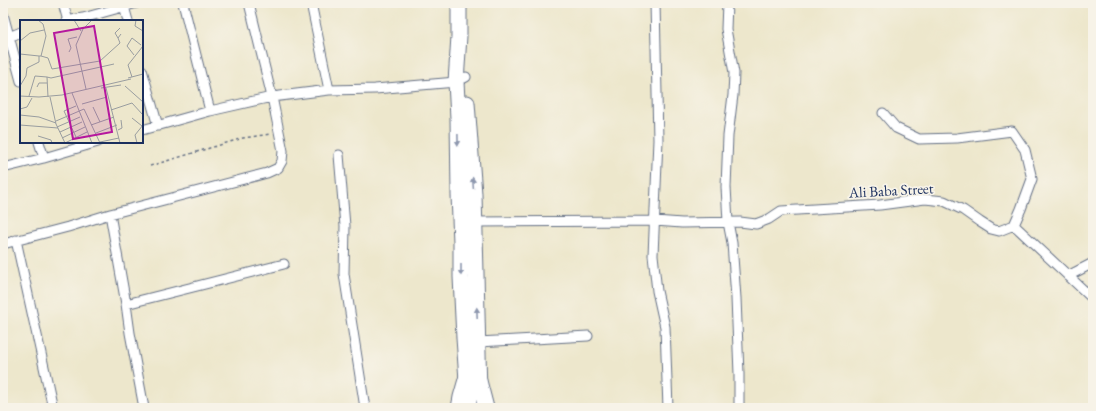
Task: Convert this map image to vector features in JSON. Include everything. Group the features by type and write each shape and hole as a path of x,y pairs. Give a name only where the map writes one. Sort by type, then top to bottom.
{"main road":[{"path":"459,3 461,79 474,222 478,342 469,408"},
{"path":"464,3 458,118 461,277 473,378 479,408"},
{"path":"460,408 461,397 473,378"},
{"path":"473,378 486,408"}],"street":[{"path":"62,3 67,20"},
{"path":"72,20 123,5 137,3"},
{"path":"183,3 210,111"},
{"path":"3,244 267,173 278,168 282,161 283,151 272,96 249,3"},
{"path":"311,3 329,90"},
{"path":"655,3 658,140 654,255 656,291 665,327 668,408"},
{"path":"727,3 726,28 734,73 726,160 726,187 736,298 739,408"},
{"path":"123,5 128,20"},
{"path":"3,14 20,77"},
{"path":"9,37 20,32"},
{"path":"143,74 158,126"},
{"path":"143,130 272,96 329,90 375,88 461,79"},
{"path":"883,113 896,128 918,140 957,138 1012,131 1025,150 1032,179 1014,225 1093,299"},
{"path":"39,143 44,158"},
{"path":"3,168 95,143"},
{"path":"339,155 346,226 344,274 365,408"},
{"name":"Ali Baba Street","path":"474,222 656,221 682,223 740,222 756,224 781,211 880,205 925,199 944,202 963,210 991,229 999,231 1014,225"},
{"path":"110,214 144,408"},
{"path":"16,240 53,408"},
{"path":"1068,276 1093,262"},
{"path":"126,304 284,264"},
{"path":"478,342 588,336"}],"path":[{"path":"150,166 243,138 279,133"}]}
